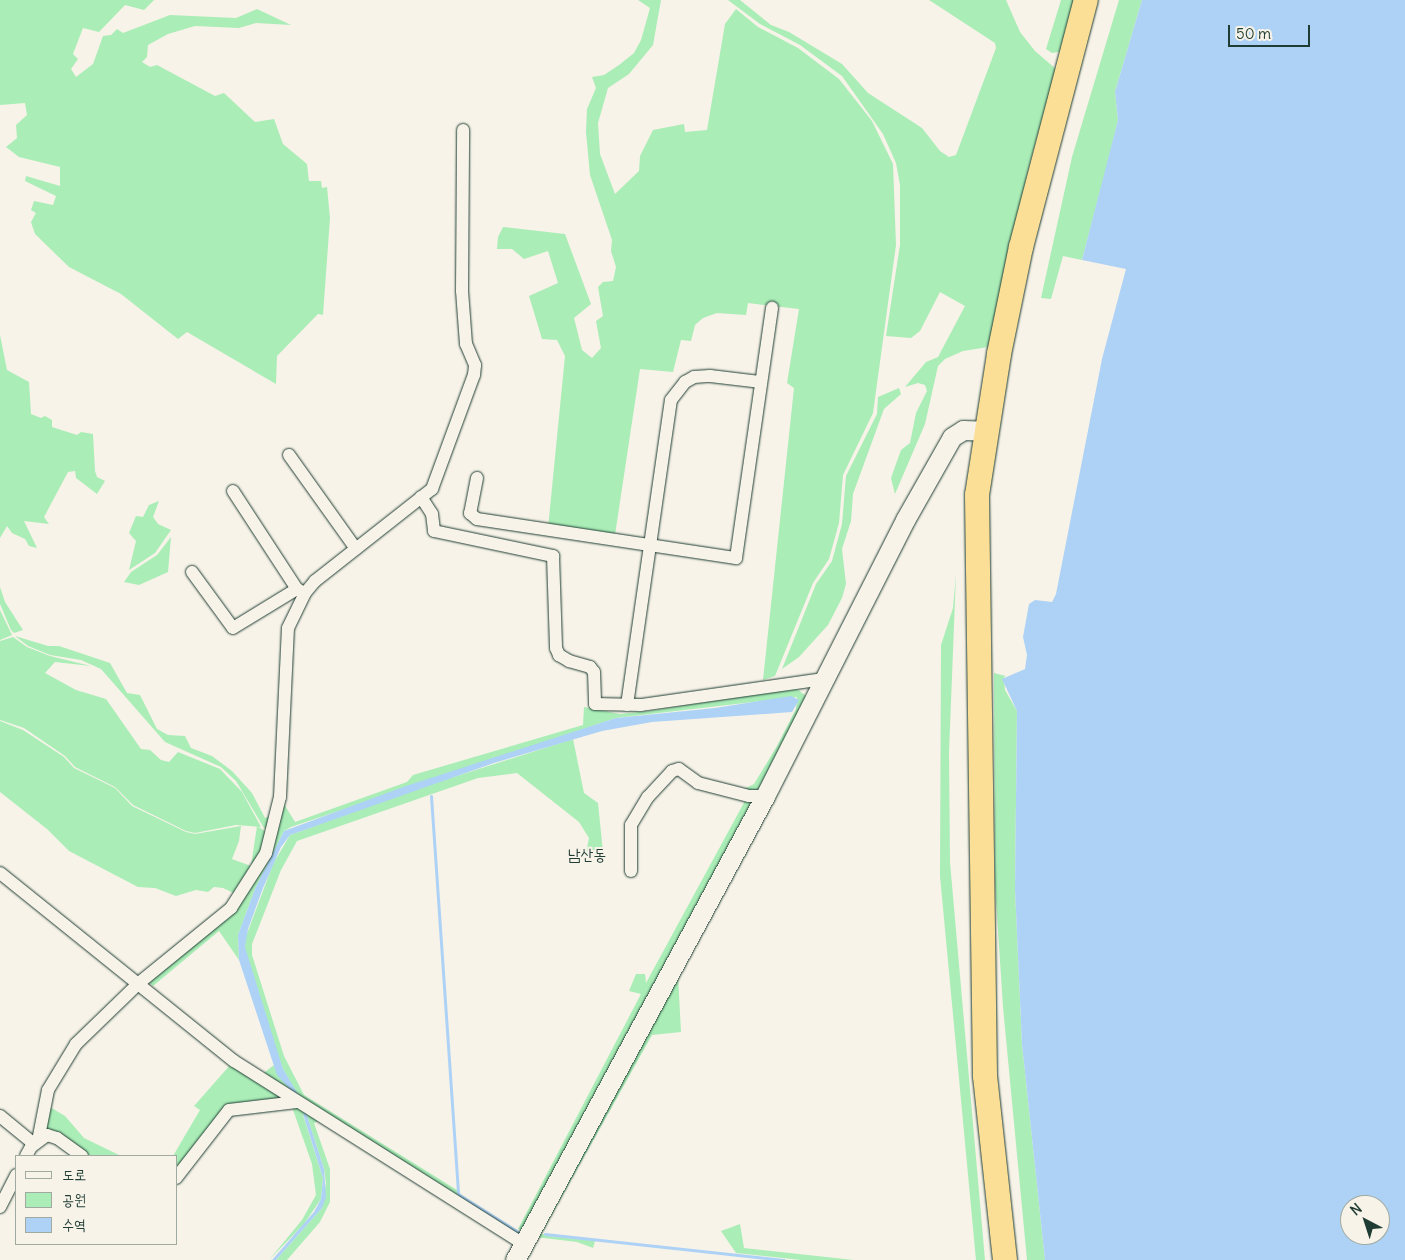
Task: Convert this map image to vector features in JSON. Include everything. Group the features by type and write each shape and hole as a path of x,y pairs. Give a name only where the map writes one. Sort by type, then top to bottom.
{"highway":[{"path":"1005,1260 985,1076 977,495 986,431 1032,198 1086,0"}],"main road":[{"path":"519,1252 765,796 823,679 952,437 963,430 986,431"}],"street":[{"path":"192,572 233,628 301,591 432,489 474,375 475,365 464,333 462,291 464,130"},
{"path":"477,478 470,513 477,519 651,548 736,558 772,308"},
{"path":"627,705 671,400 676,391 694,377 760,382"},
{"path":"289,455 356,549"},
{"path":"233,491 301,591"},
{"path":"421,497 432,514 434,532 553,556 556,564 554,637 559,655 590,667 594,672 595,704 627,705 823,679"},
{"path":"36,1142 43,1104 65,1060 86,1034 139,983 231,908 266,853 280,797 288,628 301,591"},
{"path":"631,871 631,825 648,797 672,771 679,768 698,783 749,796 765,796"},
{"path":"0,873 234,1061 519,1252"},
{"path":"178,1175 229,1110 297,1102"},
{"path":"0,1116 36,1142"},
{"path":"27,1155 36,1142 47,1135 57,1138 81,1155"},
{"path":"0,1207 15,1177"}],"green space":[{"path":"0,0 154,0 144,10 125,5 99,32 83,28 73,54 78,59 71,69 76,77 93,64 103,36 111,35 117,29 123,33 170,15 236,18 257,9 291,25 256,23 239,28 195,26 168,34 148,45 147,57 142,62 150,67 157,65 215,96 224,93 255,122 274,119 283,144 307,164 309,181 321,181 322,188 327,187 330,218 323,315 318,314 277,356 276,384 187,332 178,339 121,294 69,267 35,234 31,222 36,213 31,210 34,201 53,205 56,196 25,181 26,176 60,186 60,167 19,157 6,147 17,138 16,125 27,115 25,103 0,105"},
{"path":"638,0 661,0 653,45 629,74 608,88 598,123 600,154 615,194 639,171 640,156 653,130 684,124 685,132 707,130 725,24 736,9 758,27 798,48 839,79 872,121 893,164 896,245 873,413 843,475 839,523 829,559 813,583 775,676 763,680 794,388 787,383 799,309 748,303 746,315 717,313 703,318 695,325 691,341 681,340 673,372 640,369 615,535 548,528 565,356 557,340 542,339 529,296 558,283 548,251 524,259 512,249 497,249 498,237 503,227 565,234 591,304 574,318 582,350 592,358 601,348 596,321 603,316 598,287 603,282 613,281 616,267 611,251 612,240 590,175 586,132 587,109 596,88 592,77 604,75 619,65 634,53 641,40 650,8"},
{"path":"728,0 740,0 771,25 789,32 842,64 868,93 922,128 940,151 949,157 956,155 996,48 995,43 929,0 1006,0 1020,32 1035,51 1056,69 1028,170 988,347 963,351 945,359 938,366 925,424 895,494 891,478 901,450 910,443 916,413 927,391 925,385 918,383 905,387 926,362 938,357 965,306 940,292 920,331 911,338 886,336 900,245 900,185 896,163 883,134 842,76 800,45 760,24"},
{"path":"1061,0 1075,0 1059,52 1052,53 1046,49"},
{"path":"1119,0 1142,0 1115,92 1118,120 1108,161 1082,260 1063,256 1051,299 1041,298 1072,157"},
{"path":"0,335 7,370 29,382 31,414 41,418 45,416 52,420 52,427 77,435 81,432 93,434 95,471 97,477 105,481 97,494 76,478 75,471 68,472 44,517 49,524 24,521 37,548 29,546 25,539 12,533 7,526 0,538"},
{"path":"899,388 901,394 884,409 853,494 851,521 842,549 846,584 842,598 828,625 799,657 782,669 816,584 832,561 842,524 846,476 877,414 878,397"},
{"path":"159,501 153,517 158,524 171,530 155,553 129,570 136,541 129,533 136,516 143,517 149,505"},
{"path":"171,537 168,572 139,585 124,582 131,572 157,555"},
{"path":"956,574 949,753 950,862 985,1260 976,1260 940,876 941,645 953,608"},
{"path":"0,587 5,602 23,630 14,633 11,630 0,604"},
{"path":"0,610 12,635 0,640"},
{"path":"15,636 48,646 59,646 110,663 127,693 140,695 157,729 168,735 185,736 191,748 212,756 232,771 252,793 265,818 272,815 269,828 264,828 236,781 221,767 165,742 101,669 81,660 50,655 28,646"},
{"path":"13,637 27,647 50,656 91,666 55,662 45,673 76,690 106,699 141,749 150,750 161,760 169,762 178,752 220,769 242,792 261,827 236,825 195,833 186,831 133,805 115,787 75,767 65,756 24,728 0,720 0,641"},
{"path":"994,673 1006,676 1004,677 1005,690 1017,711 1015,889 1022,1044 1045,1260 1027,1260 1003,1007 995,885"},
{"path":"796,688 807,697 761,789 754,792 742,790 754,784 777,746 796,709 797,697 616,718 291,827 284,831 255,889 238,935 239,960 219,931 153,986 149,982 239,902 284,804 295,822 407,782 413,775 583,725 584,707 620,714"},
{"path":"0,721 23,730 64,757 74,768 115,788 132,806 186,832 195,834 241,826 239,841 232,859 251,866 257,826 268,833 265,850 238,895 223,888 214,887 208,892 196,890 176,896 155,888 138,887 69,851 47,829 0,792"},
{"path":"573,739 584,793 598,803 604,862 586,853 589,838 579,822 517,773 478,778 297,841 281,870 252,944 252,955 284,1056 304,1095 457,1190 458,1194 519,1237 261,1075 274,1065 278,1075 297,1094 283,1069 262,1010 245,955 245,939 273,864 290,835 416,789"},
{"path":"746,799 752,801 524,1230 518,1229 641,994 629,991 636,974 645,974 646,983"},
{"path":"678,975 681,1032 652,1035 541,1234 595,1241 593,1248 577,1242 535,1237"},
{"path":"231,1064 279,1095 279,1100 233,1106 178,1173 178,1155 174,1155 200,1110 194,1106"},
{"path":"301,1106 321,1120 314,1123 330,1169 330,1202 320,1222 287,1260 276,1260 322,1208 326,1183 324,1169 306,1113 303,1115 323,1178 321,1199 304,1224 269,1260 302,1220 316,1195 312,1164 292,1107"},
{"path":"50,1107 65,1116 84,1138 119,1155 85,1155 47,1132 43,1118"},
{"path":"740,1224 744,1248 854,1260 801,1260 736,1253 721,1231"}],"water":[{"path":"1142,0 1405,0 1405,1260 1045,1260 1022,1044 1015,889 1017,711 1002,679 1025,669 1027,655 1023,637 1029,604 1035,600 1052,602 1056,594 1102,359 1126,269 1082,260 1118,120 1115,92"},
{"path":"791,696 799,700 792,712 652,722 602,731 494,763 290,835 281,847 263,888 248,929 245,947 283,1069 298,1094 295,1095 277,1075 239,960 238,935 255,889 284,831 406,786 616,718 715,708"},
{"path":"306,1113 324,1169 326,1197 322,1208 276,1260 272,1260 314,1212 321,1199 323,1178 303,1114"}],"waterway":[{"path":"431,796 458,1194 518,1232"},
{"path":"545,1234 784,1260"}],"district":[{"name":"남산동","path":"587,854"}]}
